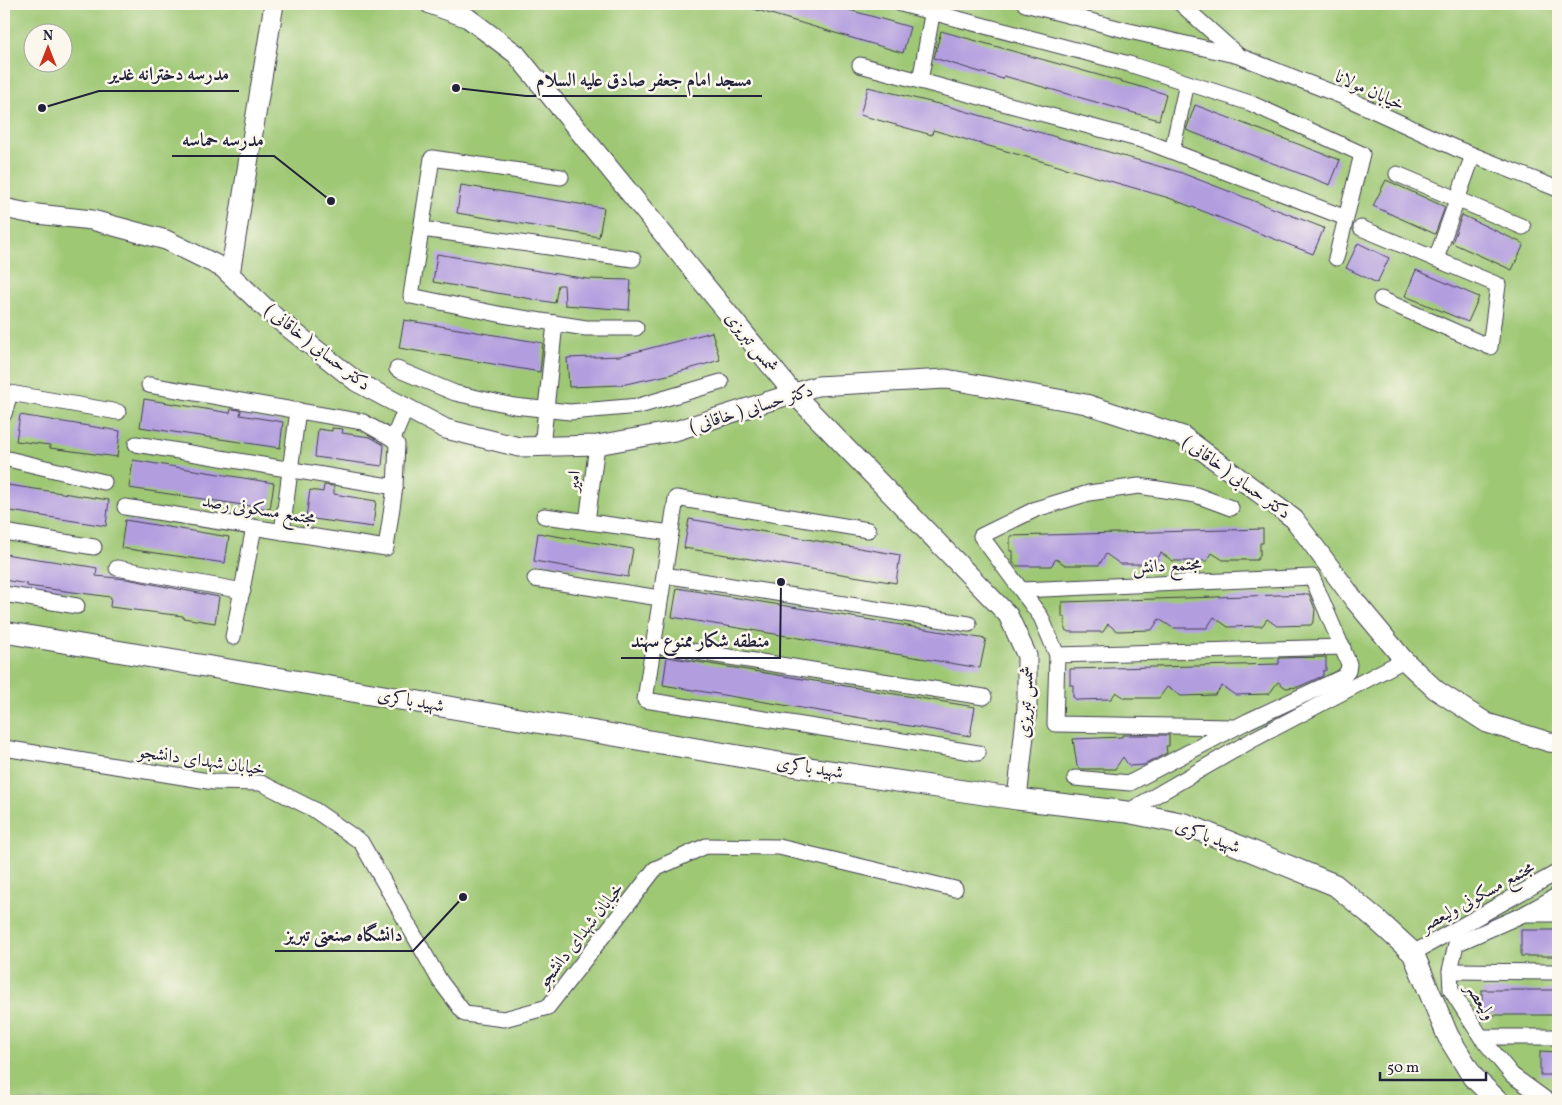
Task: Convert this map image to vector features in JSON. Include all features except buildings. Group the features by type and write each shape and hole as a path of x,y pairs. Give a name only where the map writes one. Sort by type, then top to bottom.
{"main road":[{"name":"شهید باکری","path":"4,632 746,757 1017,799 1127,812 1185,824 1335,885 1413,953 1448,1036 1473,1077 1498,1101"}],"street":[{"path":"230,274 274,4"},
{"name":"شمس تبریزی","path":"430,4 468,18 516,54 794,394 1008,616 1027,656 1027,708 1017,799"},
{"path":"901,4 932,8 1129,64 1250,103 1362,154 1336,258"},
{"path":"1025,4 1239,56"},
{"name":"خیابان مولانا","path":"1181,4 1239,56 1344,97 1473,155 1558,189"},
{"path":"920,81 932,8"},
{"path":"860,65 1145,141 1346,218"},
{"path":"1172,151 1187,83"},
{"path":"1436,259 1473,155"},
{"path":"561,177 432,158 411,296 503,315 586,328 636,328"},
{"path":"1396,174 1523,226"},
{"name":"دکتر حسابی ( خاقانی )","path":"4,208 28,213 92,220 166,240 223,268 275,317 357,382 446,429 519,447 596,445 675,431 817,386 946,379 1086,404 1183,436 1294,519 1356,601 1404,660 1436,690 1487,723 1558,743"},
{"path":"1361,228 1498,285 1490,347 1381,299"},
{"path":"422,229 633,259"},
{"path":"542,447 555,323"},
{"path":"397,369 455,393 514,406 570,412 639,406 721,382"},
{"path":"136,444 395,487 397,444 393,439 363,422 149,384"},
{"path":"4,414 10,393 118,412"},
{"path":"393,439 406,408"},
{"path":"282,532 292,470 298,410"},
{"name":"امیر","path":"587,522 596,445"},
{"path":"4,458 104,482"},
{"path":"1231,508 1196,495 1139,486 1089,493 1036,509 981,536 1041,617 1057,655 1055,724 1242,724"},
{"name":"مجتمع مسکونی رصد","path":"125,508 386,548 395,487"},
{"path":"868,530 676,498 645,700 978,754"},
{"path":"544,516 670,533"},
{"path":"233,637 254,527"},
{"path":"4,532 94,547"},
{"path":"117,568 242,591"},
{"path":"664,575 969,624"},
{"name":"مجتمع دانش","path":"1022,590 1312,576 1343,647"},
{"path":"535,579 660,598"},
{"path":"4,594 77,606"},
{"path":"653,645 984,697"},
{"path":"1057,655 1343,647 1349,664 1348,671 1343,677 1242,724 1130,783 1075,778"},
{"path":"1127,812 1254,739 1404,660"},
{"path":"1242,724 1254,739"},
{"name":"خیابان شهدای دانشجو","path":"4,748 214,782 261,783 313,809 361,842 440,981 465,1014 504,1019 548,1007 655,869 706,846 779,847 956,889"},
{"name":"مجتمع مسکونی ولیعصر","path":"1413,953 1558,872"},
{"name":"ولیعصر","path":"1548,1101 1512,1076 1481,1036 1451,990 1450,971 1456,944 1524,914 1558,896"},
{"path":"1524,914 1558,914"},
{"path":"1450,971 1558,972"},
{"path":"1481,1036 1558,1037"}],"green space":[{"path":"4,4 1558,4 1558,1101 4,1101"}],"place":[{"name":"مسجد امام جعفر صادق علیه السلام","path":"456,88"},
{"name":"مدرسه دخترانه غدیر","path":"42,108"},
{"name":"مدرسه حماسه","path":"331,201"},
{"name":"منطقه شکار ممنوع سهند","path":"781,582"},
{"name":"دانشگاه صنعتی تبریز","path":"463,897"}]}
